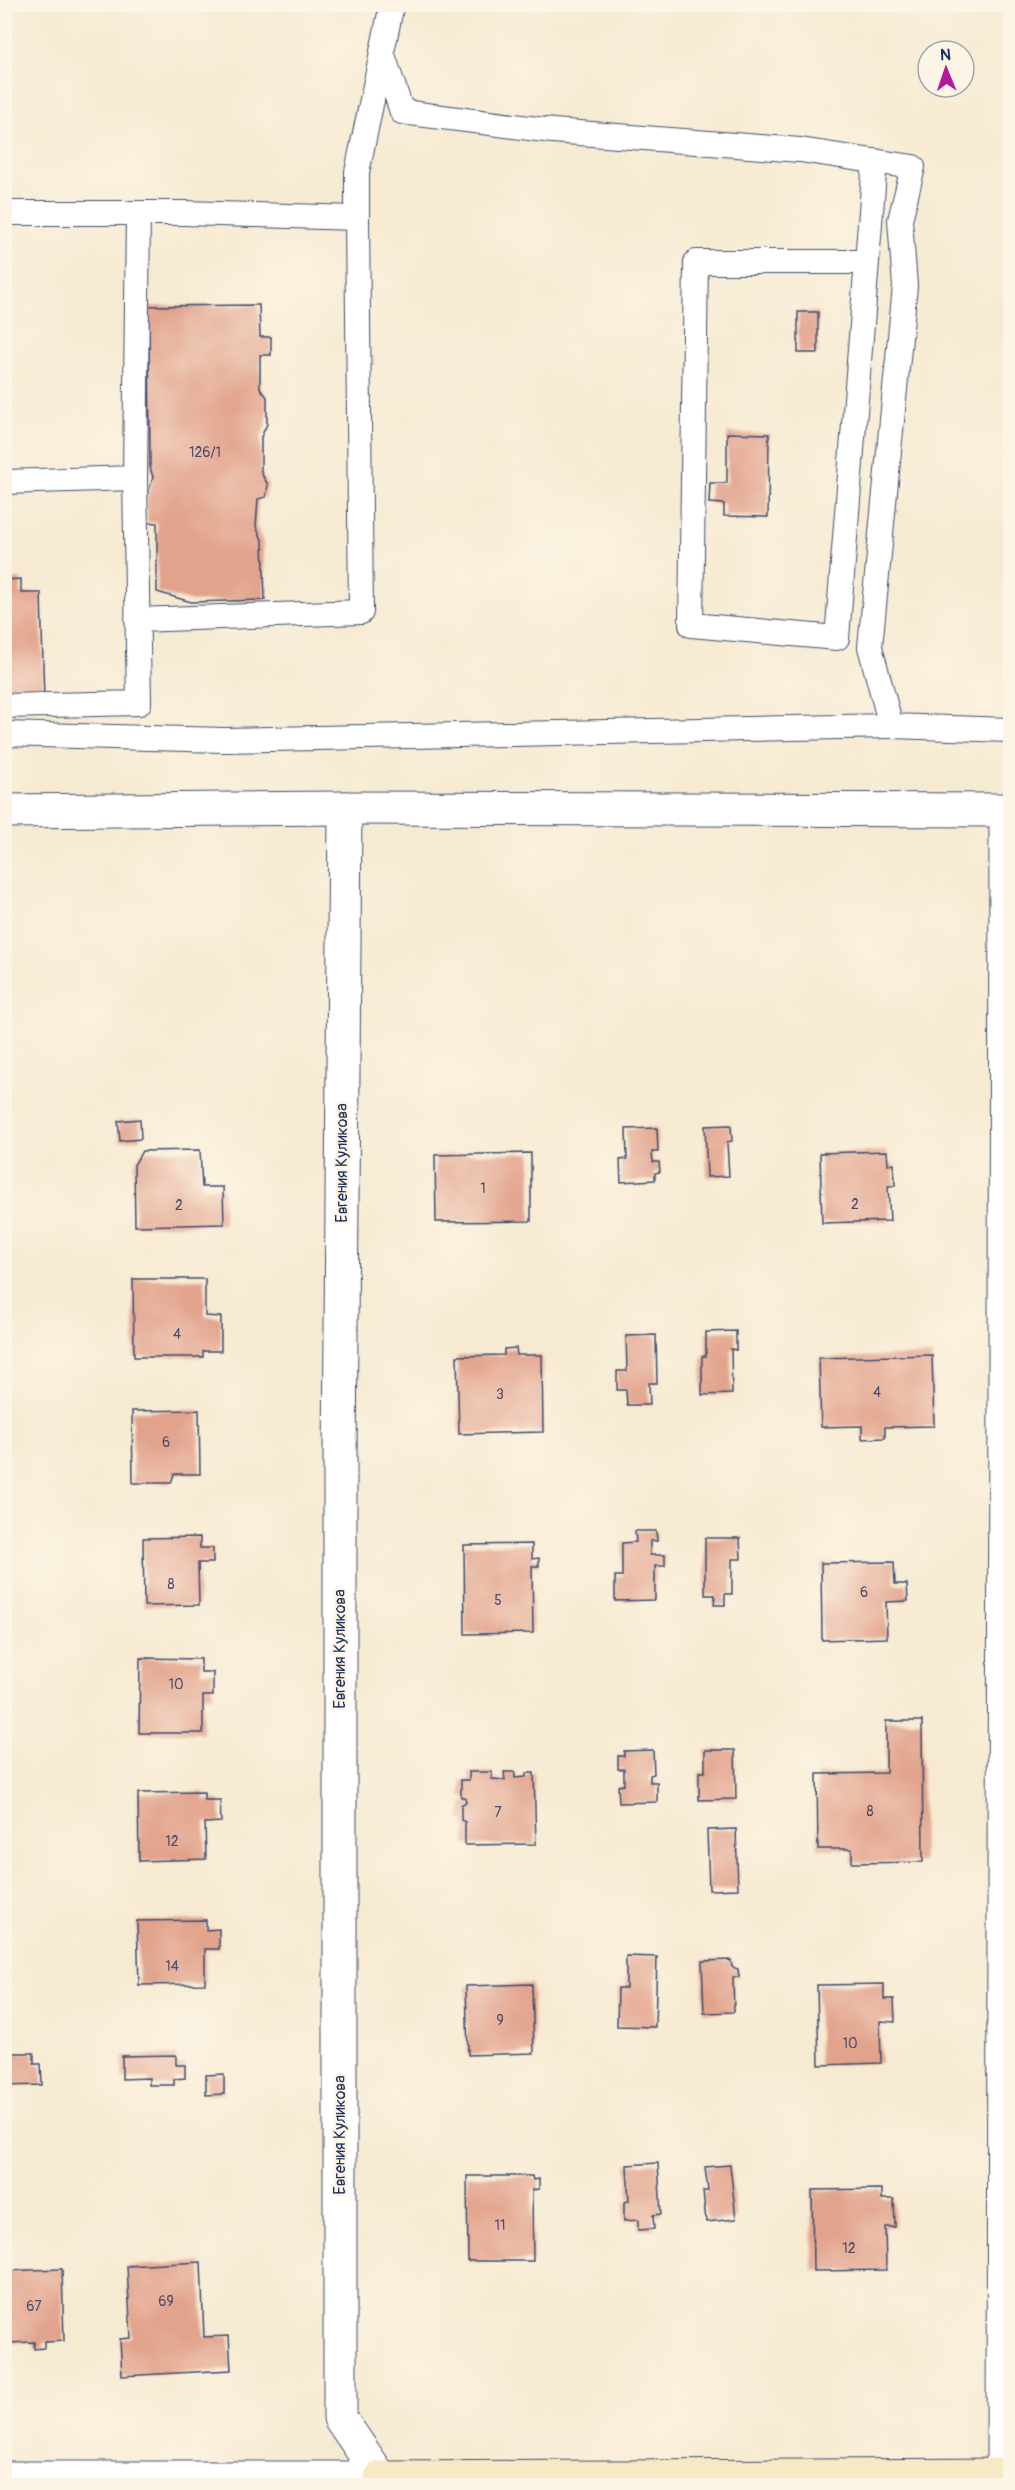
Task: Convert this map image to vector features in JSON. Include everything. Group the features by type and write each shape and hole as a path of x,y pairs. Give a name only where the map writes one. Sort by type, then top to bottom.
{"street":[{"path":"4,811 345,808 1008,810 1007,2475 383,2482 4,2478"},
{"name":"Евгения Куликова","path":"345,808 340,1452 340,2418 383,2482"}],"lane":[{"path":"137,620 361,612 357,172 392,4"},
{"path":"382,52 402,112 553,131 801,150 913,167 900,220 905,286 870,647 891,726"},
{"path":"866,262 696,262 691,625 837,638 875,161"},
{"path":"4,213 138,213 357,218"},
{"path":"4,706 138,704 135,478 138,213"},
{"path":"4,482 135,478"},
{"path":"4,734 223,740 891,726 1011,730"}],"building":[{"path":"259,305 260,337 271,337 271,355 260,355 260,388 267,397 267,424 261,437 261,473 268,485 266,497 258,499 256,526 263,542 265,600 191,602 157,592 157,523 147,522 147,498 153,477 150,467 149,306"},
{"path":"798,312 818,312 818,353 798,353"},
{"path":"727,433 769,434 768,517 724,516 724,504 709,503 710,483 727,483"},
{"path":"21,579 21,593 41,593 44,699 4,700 4,580"},
{"path":"140,1119 141,1139 120,1141 118,1121"},
{"path":"731,1125 732,1141 727,1142 729,1176 707,1177 705,1126"},
{"path":"657,1128 658,1152 652,1152 653,1162 659,1162 660,1172 655,1173 655,1180 621,1182 620,1160 627,1159 626,1129"},
{"path":"200,1150 202,1187 223,1187 224,1224 135,1226 134,1165 142,1151"},
{"path":"887,1151 888,1164 894,1164 895,1186 888,1186 890,1221 822,1223 820,1153"},
{"path":"531,1153 531,1221 436,1222 435,1155"},
{"path":"133,1279 205,1279 205,1316 221,1317 221,1351 203,1351 203,1357 134,1357"},
{"path":"736,1331 736,1350 731,1349 732,1394 702,1395 702,1356 706,1356 706,1332"},
{"path":"656,1335 657,1383 649,1383 650,1405 627,1405 626,1390 617,1390 617,1371 627,1371 626,1336"},
{"path":"516,1348 517,1355 542,1355 543,1432 459,1434 457,1356 504,1355 504,1349"},
{"path":"932,1355 934,1426 885,1427 885,1438 862,1439 862,1426 821,1427 819,1358"},
{"path":"199,1410 200,1474 174,1474 171,1483 133,1483 132,1411"},
{"path":"635,1531 656,1531 657,1541 650,1541 650,1555 665,1555 665,1566 655,1566 655,1600 615,1601 615,1576 622,1576 622,1543 636,1542"},
{"path":"200,1537 200,1548 213,1548 213,1563 198,1563 199,1605 144,1606 143,1538"},
{"path":"705,1538 740,1538 741,1559 732,1559 732,1594 725,1594 725,1605 714,1605 715,1595 705,1595"},
{"path":"532,1544 532,1559 539,1558 539,1566 532,1566 533,1633 465,1634 464,1545"},
{"path":"894,1562 895,1584 907,1584 908,1601 886,1602 887,1638 822,1640 821,1563"},
{"path":"140,1658 201,1659 201,1672 213,1672 213,1696 203,1696 203,1733 139,1733"},
{"path":"886,1721 922,1721 923,1862 852,1863 852,1849 818,1849 817,1774 886,1773"},
{"path":"653,1750 654,1774 650,1775 650,1782 657,1782 657,1802 619,1803 618,1786 624,1785 624,1769 618,1769 618,1756 624,1756 624,1751"},
{"path":"705,1750 735,1750 736,1799 699,1800 699,1772 705,1772"},
{"path":"469,1772 492,1772 492,1779 505,1780 504,1772 515,1772 515,1778 526,1777 526,1773 534,1773 536,1844 465,1845 465,1822 461,1820 461,1805 466,1802 465,1797 461,1797 461,1780 469,1780"},
{"path":"204,1792 204,1800 220,1800 221,1822 205,1823 206,1859 139,1861 138,1793"},
{"path":"736,1829 738,1889 709,1890 707,1830"},
{"path":"206,1920 206,1930 219,1929 219,1949 205,1949 205,1984 139,1985 137,1921"},
{"path":"626,1956 657,1957 655,2027 617,2026 618,1988 626,1988"},
{"path":"731,1960 732,1967 738,1969 739,1977 733,1977 734,2012 704,2013 702,1961"},
{"path":"532,1984 534,2053 468,2055 466,1986"},
{"path":"884,1984 884,1999 894,1999 895,2022 880,2021 881,2063 819,2065 817,1985"},
{"path":"4,2053 34,2053 34,2064 41,2064 42,2085 4,2086"},
{"path":"176,2055 176,2065 185,2065 185,2078 174,2079 174,2085 149,2085 149,2078 122,2079 122,2056"},
{"path":"224,2074 224,2094 206,2095 206,2075"},
{"path":"658,2163 661,2214 653,2215 654,2229 638,2230 638,2220 624,2221 624,2202 629,2201 627,2165"},
{"path":"730,2165 736,2219 706,2222 703,2191 708,2191 705,2167"},
{"path":"467,2176 532,2176 533,2180 539,2179 539,2189 532,2190 533,2261 468,2261"},
{"path":"882,2189 882,2199 894,2199 895,2227 885,2227 886,2270 813,2271 812,2190"},
{"path":"201,2262 204,2337 229,2336 231,2370 122,2376 120,2339 131,2338 127,2266"},
{"path":"62,2269 64,2341 44,2342 44,2348 34,2349 34,2342 4,2343 4,2271"}]}
